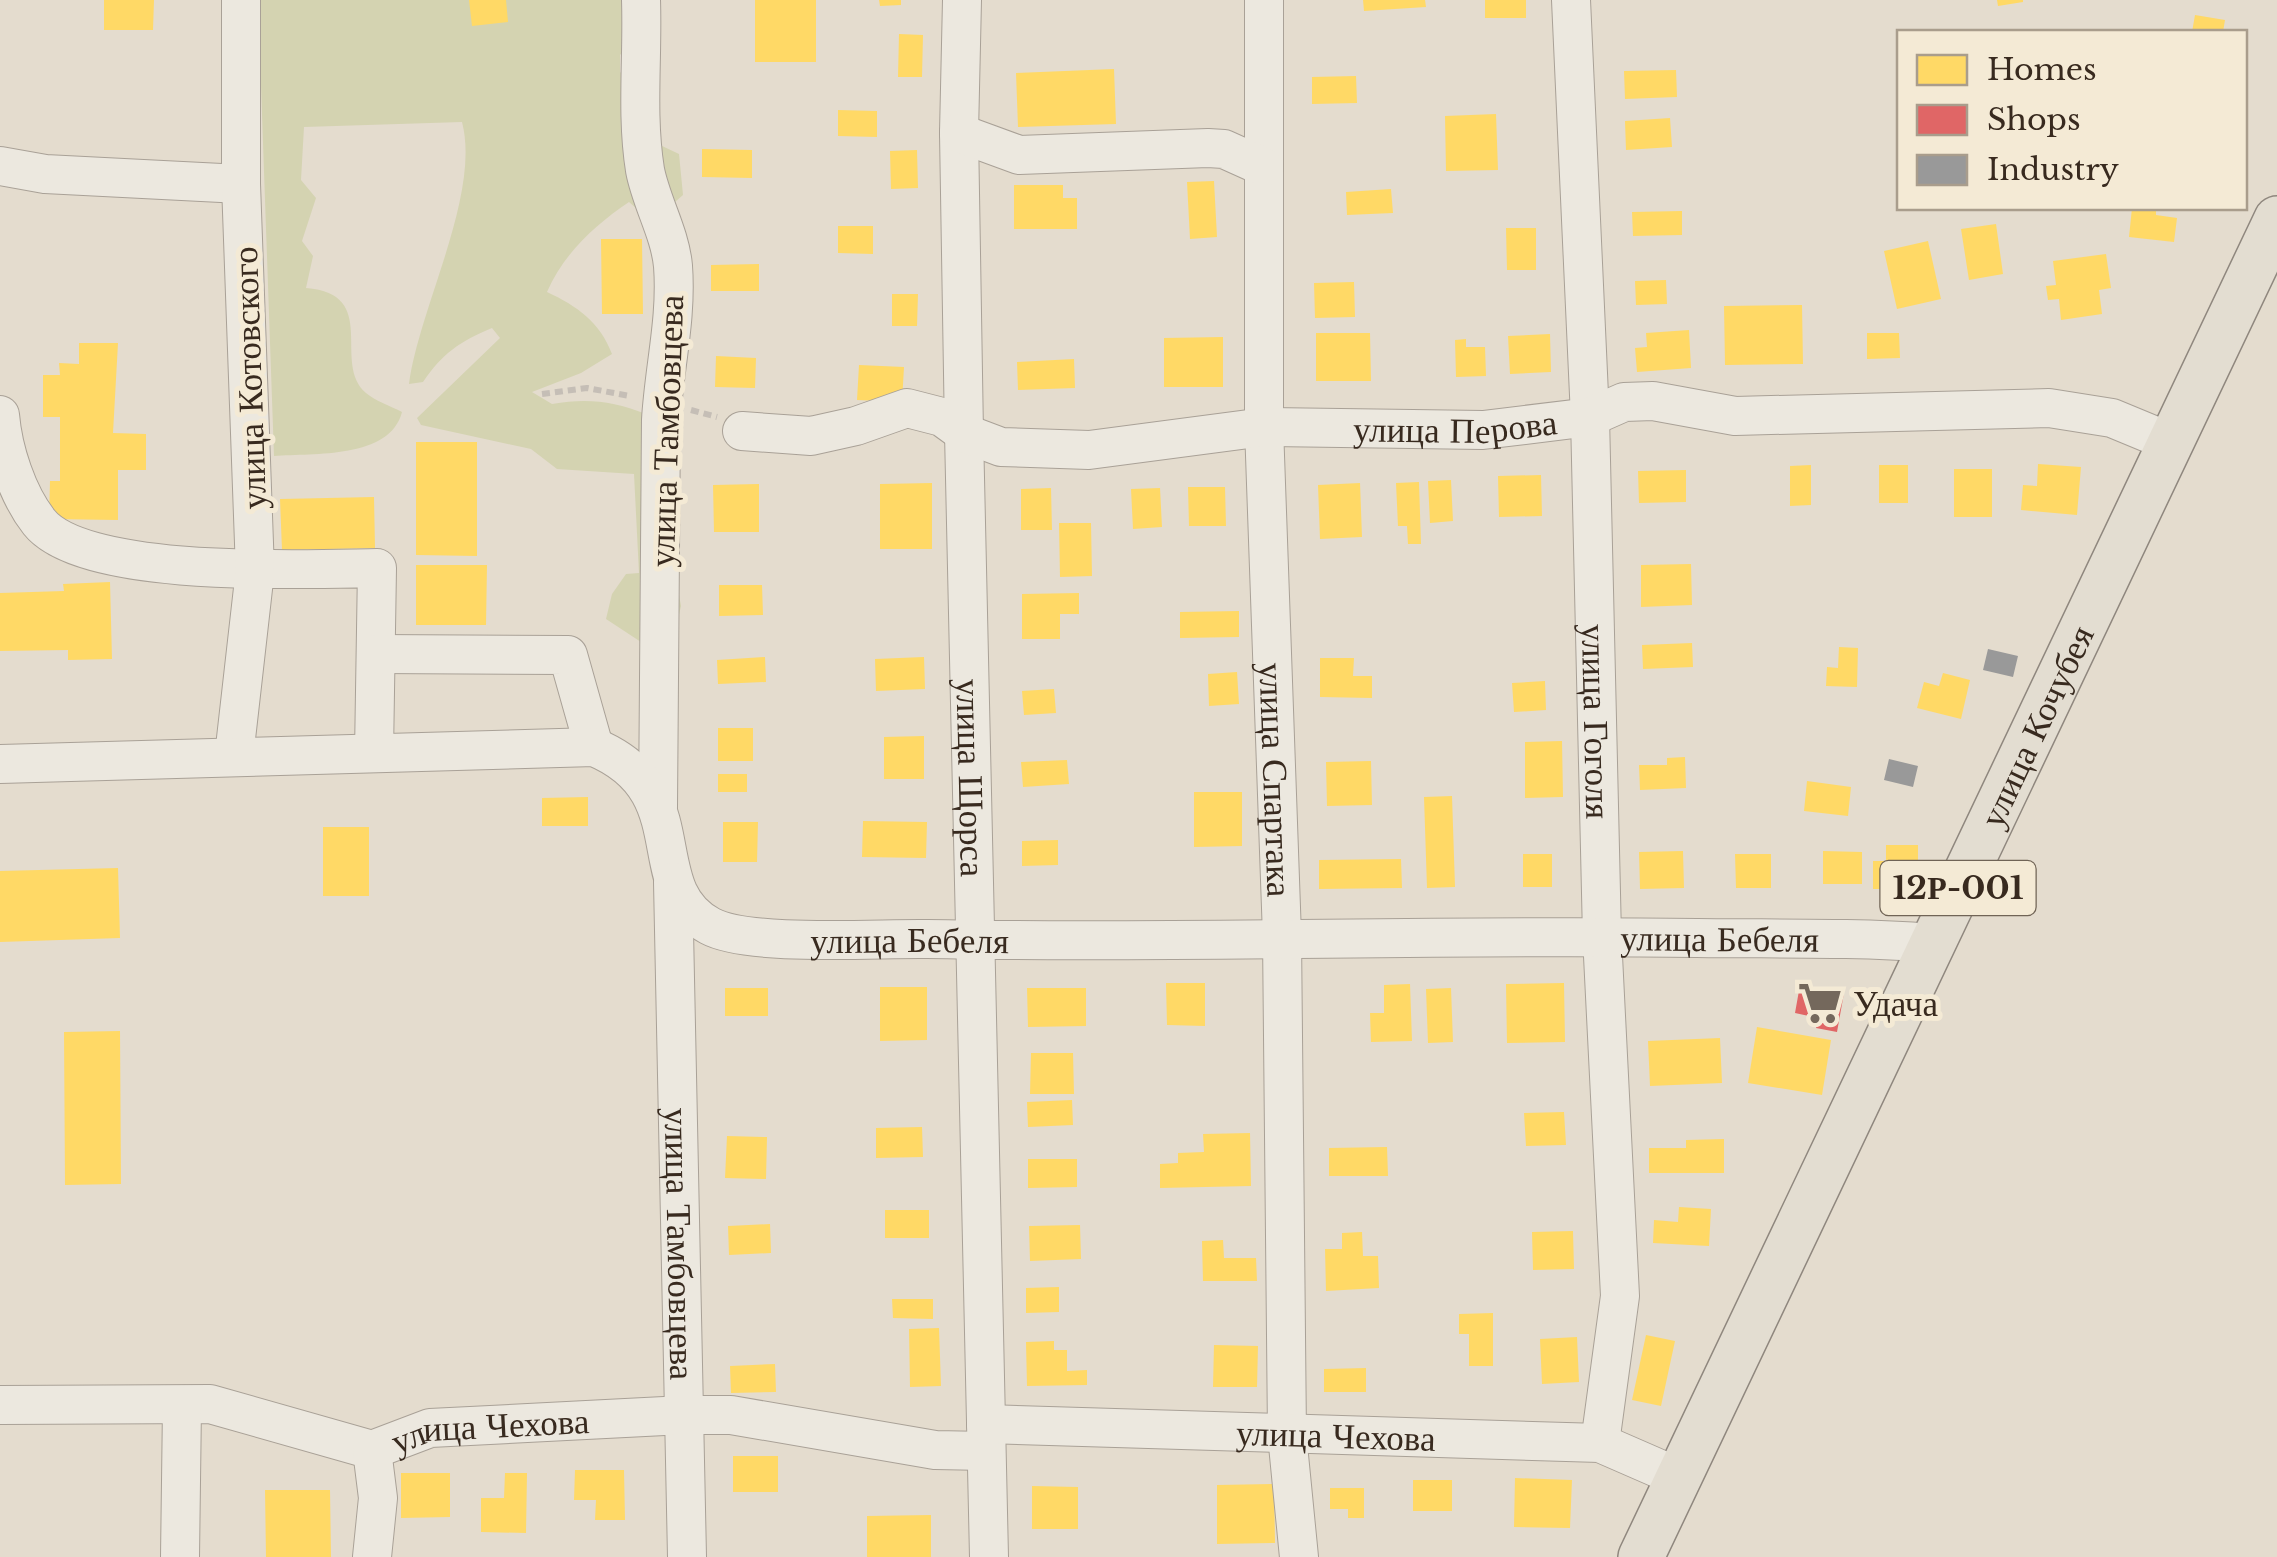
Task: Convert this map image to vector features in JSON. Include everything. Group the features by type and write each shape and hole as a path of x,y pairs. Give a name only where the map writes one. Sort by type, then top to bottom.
{"main road":[{"name":"улица Кочубея","path":"1640,1557 2277,219"}],"street":[{"name":"улица Котовского","path":"234,756 255,570 241,184 240,0"},
{"name":"улица Тамбовцева","path":"641,0 639,119 646,173 672,262 674,321 664,368 661,420 658,807"},
{"name":"улица Щорса","path":"962,0 959,133 964,432 989,1557"},
{"name":"улица Спартака","path":"1264,0 1264,427 1282,936 1287,1435 1300,1557"},
{"name":"улица Гоголя","path":"1571,0 1590,417 1602,936 1620,1296 1600,1443"},
{"path":"959,133 1019,155 1208,148 1240,154 1264,168"},
{"path":"0,166 46,174 241,184"},
{"name":"улица Перова","path":"742,430 811,436 907,408 942,417 964,432 1001,447 1089,450 1264,427 1483,430 1590,417 1624,402 1653,401 1735,416 2050,408 2112,418 2170,442"},
{"path":"0,415 3,445 40,524 77,546 127,558 255,570 377,568 374,753"},
{"path":"0,764 594,747 568,655 376,654"},
{"name":"улица Бебеля","path":"594,747 620,758 644,779 658,807 672,874 685,906 711,927 738,933 976,940 1602,936 1932,943"},
{"name":"улица Тамбовцева","path":"672,874 687,1557"},
{"name":"улица Чехова","path":"0,1405 210,1404 372,1450 430,1428 684,1415 731,1416 935,1450 986,1438 1287,1435 1600,1443 1678,1477"},
{"path":"180,1557 182,1406"},
{"path":"372,1450 378,1498 372,1557"}],"green space":[{"path":"258,0 628,0 631,41 620,55 620,72 628,78 660,145 679,154 683,195 652,222 629,202 571,252 547,292 586,316 612,354 581,373 532,392 552,404 600,402 646,414 681,606 675,632 644,644 606,619 612,594 626,574 639,573 634,474 557,469 531,449 421,425 417,418 500,338 492,328 470,338 445,356 423,382 409,384 463,183 466,151 462,122 304,127 301,180 316,198 302,241 313,256 306,288 329,293 342,303 349,316 356,380 370,396 402,412 395,427 367,446 274,456"}],"building: Homes":[{"path":"104,0 154,0 153,30 104,30"},
{"path":"469,0 506,0 508,22 472,26"},
{"path":"755,0 816,0 816,62 755,62"},
{"path":"879,0 901,0 901,5 880,6"},
{"path":"1363,0 1425,0 1426,7 1364,11"},
{"path":"1485,0 1526,0 1526,18 1485,18"},
{"path":"1997,0 2023,0 2023,2 1998,6"},
{"path":"2195,15 2225,20 2223,30 2192,30"},
{"path":"899,34 923,35 922,77 898,77"},
{"path":"1114,69 1116,124 1018,127 1016,73"},
{"path":"1676,70 1677,97 1625,99 1624,71"},
{"path":"1356,76 1357,103 1312,104 1312,77"},
{"path":"838,110 877,111 877,137 838,136"},
{"path":"1496,114 1498,170 1446,171 1445,116"},
{"path":"1670,118 1672,147 1626,150 1625,121"},
{"path":"702,149 752,150 752,178 702,177"},
{"path":"917,150 918,188 891,189 890,151"},
{"path":"1214,181 1217,237 1190,239 1187,182"},
{"path":"1014,185 1063,185 1063,198 1077,198 1077,229 1014,229"},
{"path":"1391,189 1393,213 1347,215 1346,192"},
{"path":"2132,210 2156,210 2156,215 2177,218 2174,242 2129,237"},
{"path":"1682,211 1682,235 1633,236 1632,212"},
{"path":"1996,224 2003,274 1969,280 1961,229"},
{"path":"838,226 873,226 873,254 838,253"},
{"path":"1506,228 1536,228 1536,270 1507,270"},
{"path":"601,239 642,239 643,314 602,314"},
{"path":"1928,241 1941,299 1897,309 1884,251"},
{"path":"2106,254 2111,288 2099,290 2102,314 2061,320 2059,299 2048,300 2046,286 2056,285 2053,261"},
{"path":"759,264 759,291 711,291 711,265"},
{"path":"1666,280 1667,304 1636,305 1635,281"},
{"path":"1354,282 1355,317 1315,318 1314,283"},
{"path":"892,294 918,294 917,326 892,326"},
{"path":"1802,305 1803,364 1725,365 1724,306"},
{"path":"1689,330 1691,368 1637,372 1635,348 1647,347 1646,333"},
{"path":"1316,333 1370,333 1371,381 1316,381"},
{"path":"1867,333 1899,333 1900,358 1867,359"},
{"path":"1550,334 1551,372 1510,374 1508,336"},
{"path":"1223,337 1223,387 1164,387 1164,338"},
{"path":"1466,339 1466,347 1485,347 1486,376 1456,377 1455,340"},
{"path":"79,343 118,343 113,433 146,434 146,470 118,470 118,520 49,519 50,481 60,481 60,417 43,417 43,375 60,375 59,363 79,364"},
{"path":"716,356 756,358 755,388 715,387"},
{"path":"1074,359 1075,388 1018,390 1017,362"},
{"path":"859,365 904,367 902,402 857,400"},
{"path":"416,442 477,442 477,556 416,555"},
{"path":"2038,464 2081,467 2077,515 2021,510 2023,485 2037,486"},
{"path":"1811,465 1811,505 1790,506 1790,466"},
{"path":"1879,465 1908,465 1908,503 1879,503"},
{"path":"1954,469 1992,469 1992,517 1954,517"},
{"path":"1686,470 1686,502 1639,503 1638,471"},
{"path":"1541,475 1542,516 1499,517 1498,476"},
{"path":"1451,480 1453,521 1430,523 1428,481"},
{"path":"1419,482 1421,544 1408,544 1407,526 1398,526 1396,483"},
{"path":"932,483 932,549 880,549 880,484"},
{"path":"1360,483 1362,537 1320,539 1318,485"},
{"path":"759,484 759,532 714,532 713,485"},
{"path":"1188,487 1225,487 1226,526 1189,526"},
{"path":"1051,488 1052,530 1021,530 1021,489"},
{"path":"1160,488 1162,527 1133,529 1131,489"},
{"path":"374,497 375,548 282,550 280,499"},
{"path":"1059,523 1091,523 1092,576 1060,577"},
{"path":"1691,564 1692,605 1641,607 1641,565"},
{"path":"416,565 487,565 486,625 416,625"},
{"path":"110,582 112,659 68,660 68,650 0,651 0,593 64,591 63,584"},
{"path":"719,585 762,585 763,615 719,616"},
{"path":"1079,593 1079,614 1060,614 1060,639 1022,639 1022,594"},
{"path":"1239,611 1239,637 1180,638 1180,612"},
{"path":"1692,643 1693,667 1643,669 1642,645"},
{"path":"1839,647 1858,648 1857,687 1826,686 1827,667 1838,668"},
{"path":"765,657 766,682 718,684 717,660"},
{"path":"924,657 925,689 876,691 875,659"},
{"path":"1320,658 1354,658 1353,676 1372,676 1372,698 1320,697"},
{"path":"1237,672 1239,704 1209,706 1208,674"},
{"path":"1943,673 1970,680 1961,719 1917,708 1924,682 1939,686"},
{"path":"1545,681 1546,710 1514,712 1512,683"},
{"path":"1054,689 1056,713 1024,715 1022,691"},
{"path":"718,728 753,728 753,761 718,761"},
{"path":"924,736 924,779 884,779 884,737"},
{"path":"1562,741 1563,797 1525,798 1525,742"},
{"path":"1685,757 1686,788 1640,790 1639,765 1667,765 1667,758"},
{"path":"1067,760 1069,784 1023,787 1021,762"},
{"path":"1371,761 1372,805 1327,806 1326,762"},
{"path":"718,774 747,774 747,792 718,792"},
{"path":"1807,781 1851,787 1848,816 1804,811"},
{"path":"1194,792 1242,792 1242,846 1194,847"},
{"path":"1452,796 1455,887 1427,888 1424,797"},
{"path":"588,797 588,826 542,826 542,798"},
{"path":"863,821 927,822 926,858 862,857"},
{"path":"723,822 758,822 757,862 723,862"},
{"path":"323,827 369,827 369,896 323,896"},
{"path":"1058,840 1058,865 1022,866 1022,841"},
{"path":"1886,845 1918,845 1918,889 1873,889 1873,861 1886,861"},
{"path":"1683,851 1684,888 1640,889 1639,852"},
{"path":"1823,851 1862,852 1862,884 1823,884"},
{"path":"1523,854 1552,854 1552,887 1523,887"},
{"path":"1735,854 1771,854 1771,888 1736,888"},
{"path":"1401,859 1402,888 1319,889 1319,860"},
{"path":"118,868 120,938 0,942 0,871"},
{"path":"1166,983 1205,983 1205,1026 1167,1025"},
{"path":"1564,983 1565,1042 1507,1043 1506,984"},
{"path":"1410,984 1412,1041 1371,1042 1370,1013 1384,1013 1384,985"},
{"path":"880,987 927,987 927,1040 880,1041"},
{"path":"725,988 768,988 768,1016 725,1016"},
{"path":"1027,988 1086,988 1086,1026 1028,1027"},
{"path":"1451,988 1453,1042 1428,1043 1426,989"},
{"path":"1757,1027 1831,1040 1822,1095 1748,1083"},
{"path":"120,1031 121,1184 65,1185 64,1032"},
{"path":"1720,1038 1722,1083 1650,1086 1648,1041"},
{"path":"1031,1053 1073,1053 1074,1094 1030,1094"},
{"path":"1072,1100 1073,1125 1028,1127 1027,1102"},
{"path":"1564,1112 1566,1145 1526,1146 1524,1113"},
{"path":"922,1127 923,1157 876,1158 876,1128"},
{"path":"1250,1133 1251,1186 1160,1188 1160,1164 1178,1163 1178,1153 1204,1152 1203,1134"},
{"path":"727,1136 767,1137 766,1179 725,1178"},
{"path":"1724,1139 1724,1173 1649,1173 1649,1148 1686,1148 1686,1140"},
{"path":"1387,1147 1388,1176 1329,1176 1329,1148"},
{"path":"1028,1159 1077,1159 1077,1187 1028,1188"},
{"path":"1679,1207 1711,1209 1709,1246 1653,1243 1654,1220 1678,1222"},
{"path":"885,1210 929,1210 929,1238 885,1238"},
{"path":"770,1224 771,1253 729,1255 728,1226"},
{"path":"1080,1225 1081,1259 1030,1261 1029,1226"},
{"path":"1573,1231 1574,1269 1533,1270 1532,1232"},
{"path":"1362,1232 1363,1256 1378,1256 1379,1288 1326,1291 1325,1249 1342,1249 1342,1233"},
{"path":"1223,1240 1224,1258 1256,1258 1257,1281 1203,1281 1202,1241"},
{"path":"1059,1287 1059,1312 1026,1313 1026,1288"},
{"path":"892,1299 933,1299 933,1319 893,1318"},
{"path":"1493,1313 1493,1366 1469,1366 1469,1334 1459,1334 1459,1314"},
{"path":"939,1328 941,1386 910,1387 909,1329"},
{"path":"1646,1335 1675,1341 1661,1406 1632,1400"},
{"path":"1577,1337 1579,1382 1542,1384 1540,1339"},
{"path":"1054,1341 1054,1350 1067,1350 1067,1371 1087,1370 1087,1385 1027,1386 1026,1342"},
{"path":"1214,1345 1258,1346 1257,1387 1213,1387"},
{"path":"775,1364 776,1392 731,1393 730,1366"},
{"path":"1366,1368 1366,1392 1324,1392 1324,1369"},
{"path":"733,1456 778,1456 778,1492 733,1492"},
{"path":"575,1470 624,1470 625,1520 595,1520 596,1500 574,1500"},
{"path":"401,1473 450,1473 450,1517 401,1518"},
{"path":"505,1473 527,1473 526,1533 481,1532 481,1498 504,1498"},
{"path":"1515,1478 1572,1480 1570,1528 1514,1527"},
{"path":"1413,1480 1452,1480 1452,1511 1413,1511"},
{"path":"1274,1484 1275,1543 1217,1544 1217,1485"},
{"path":"1032,1486 1078,1487 1078,1529 1032,1529"},
{"path":"1330,1488 1364,1488 1364,1518 1348,1518 1348,1509 1330,1509"},
{"path":"265,1490 330,1490 331,1557 266,1557"},
{"path":"931,1515 931,1557 867,1557 867,1516"}],"building: Shops":[{"name":"Удача","path":"1800,985 1844,993 1837,1032 1816,1028 1818,1018 1795,1013"}],"building: Industry":[{"path":"1988,649 2018,656 2013,677 1983,670"},
{"path":"1889,759 1918,766 1913,787 1884,780"}],"place":[{"name":"Удача","path":"1820,1003"}]}
